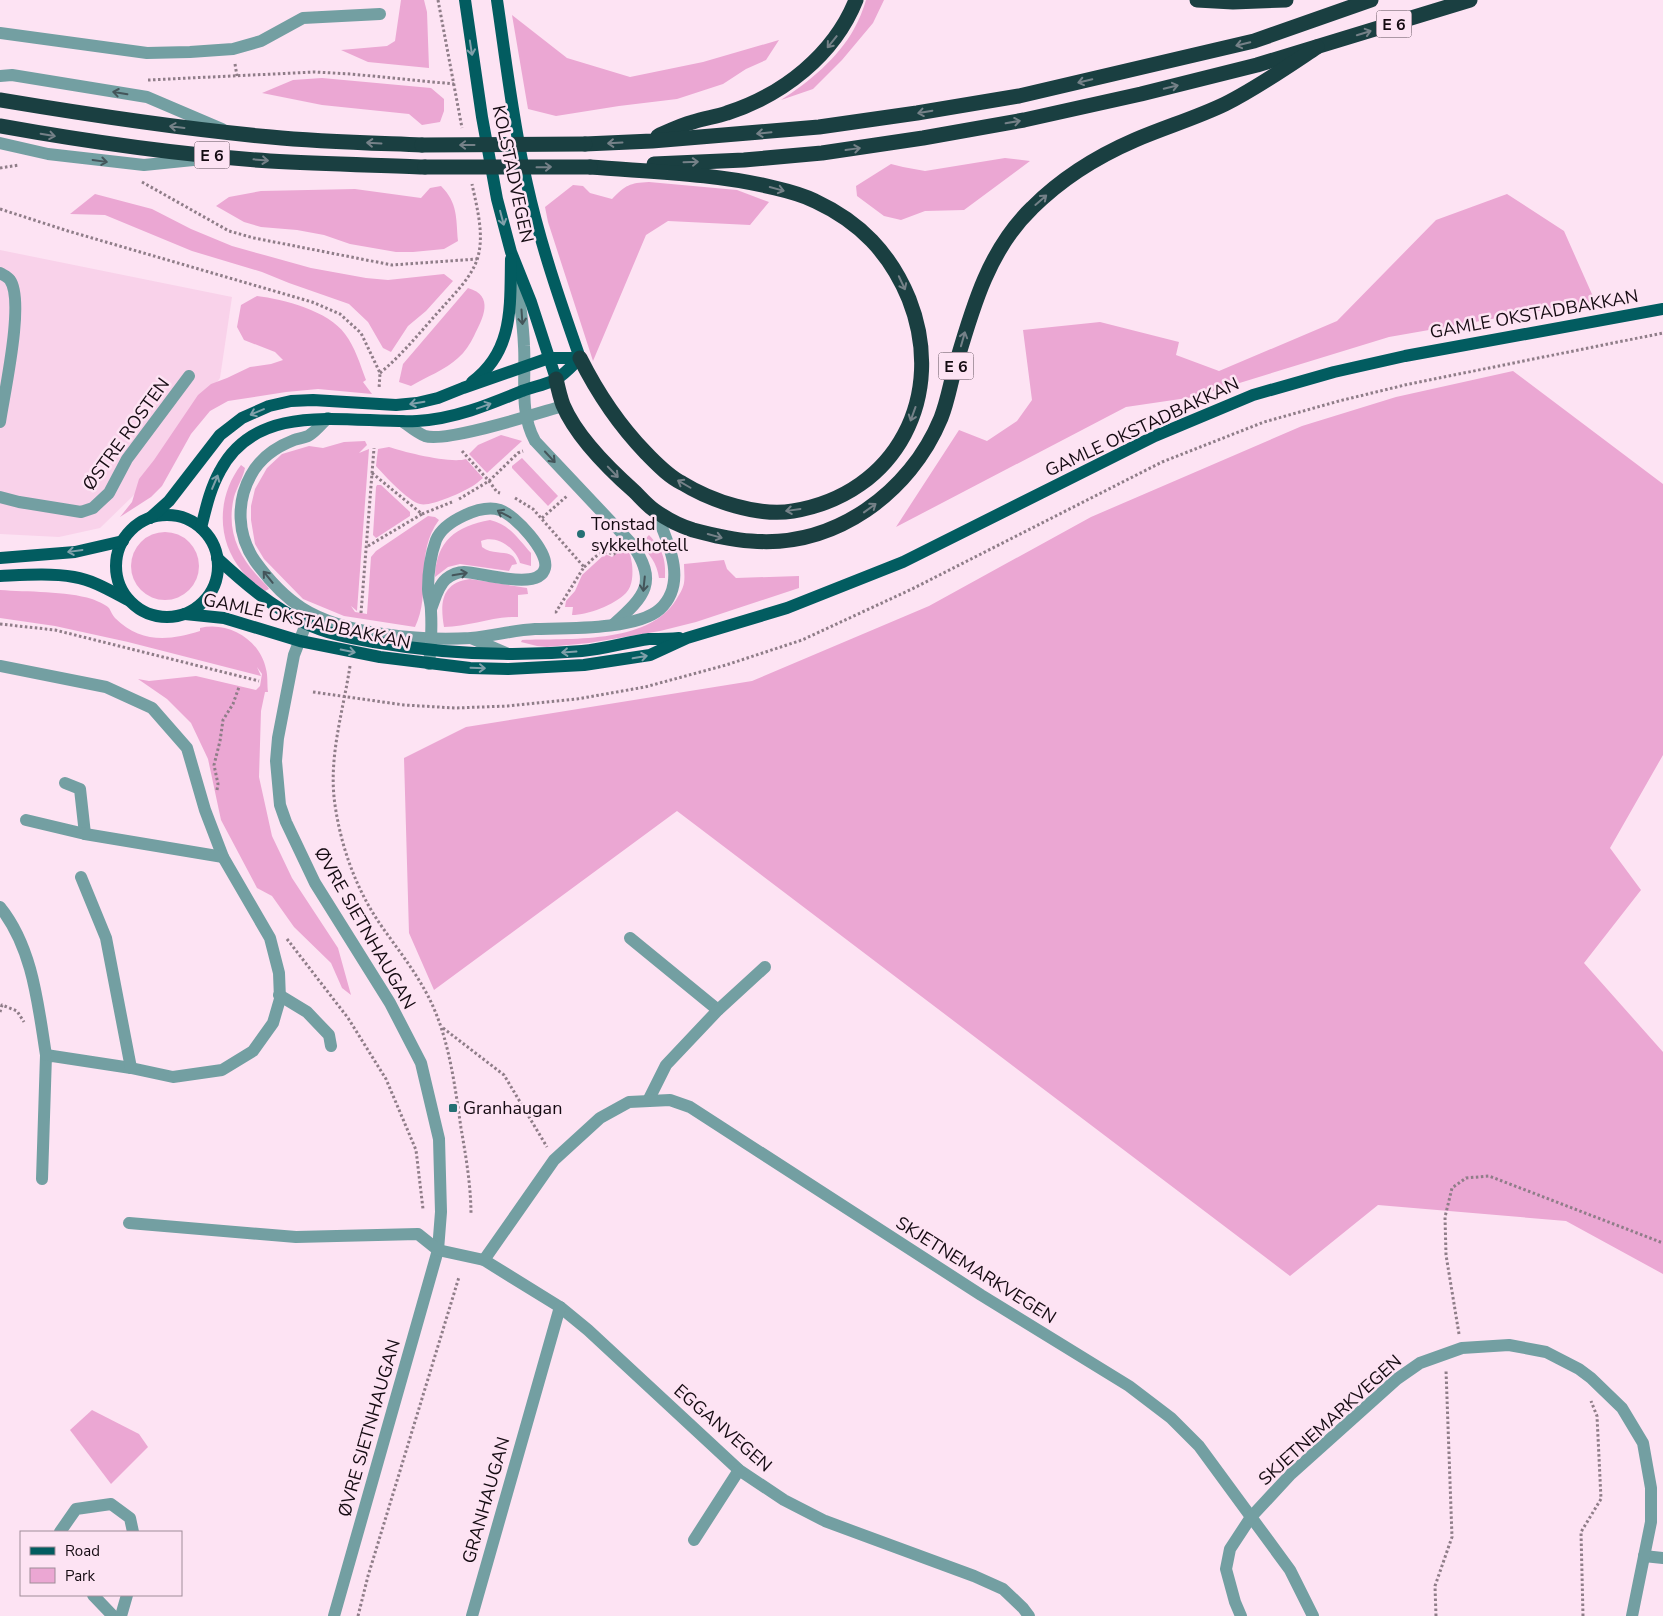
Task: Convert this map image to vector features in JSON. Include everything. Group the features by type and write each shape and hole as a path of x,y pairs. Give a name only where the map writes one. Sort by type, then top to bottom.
{"highway":[{"name":"E 6","path":"645,142 693,122 727,113 780,89 799,76 819,58 850,16 856,0"},
{"path":"1197,0 1233,2 1286,0"},
{"name":"E 6","path":"0,100 126,120 272,138 422,145 645,142 819,127 917,114 1019,96 1254,41 1371,0"},
{"name":"E 6","path":"0,126 120,145 270,161 426,167 590,167 744,160 822,153 923,138 1024,120 1142,94 1257,65 1470,0"},
{"name":"E 6","path":"556,379 563,406 589,446 614,474 655,511 686,528 724,538 753,542 782,541 811,536 840,526 887,496 911,471 941,417 975,301 991,264 1008,236 1031,209 1063,181 1094,162 1133,140 1225,104 1317,47"},
{"name":"E 6","path":"580,358 606,405 629,435 658,466 680,483 712,499 732,505 762,511 791,512 822,504 848,492 869,477 889,456 906,434 915,410 921,384 922,367 920,333 912,307 894,267 876,244 855,225 834,211 813,200 754,183 713,177 590,167"}],"main road":[{"name":"KOLSTADVEGEN","path":"465,0 482,117 497,199 511,252 531,302 556,379"},
{"name":"KOLSTADVEGEN","path":"497,0 527,183 557,292 580,358"},
{"path":"463,388 480,376 495,359 503,343 510,310 511,252"},
{"name":"GAMLE OKSTADBAKKAN","path":"185,614 224,618 300,640 371,656 470,668 508,669 584,665 650,655 687,638 787,608 903,562 1155,436 1253,395 1334,372 1405,356 1663,309"},
{"path":"150,518 169,501 220,435 242,418 269,406 291,401 312,400 387,405 417,403 438,398 549,358 580,358"},
{"path":"201,528 209,497 220,471 229,456 249,437 272,426 294,420 328,418 402,421 440,419 460,414 556,379 580,358"},
{"path":"0,576 38,575 73,577 99,585 129,600 141,610 155,616 170,617 185,614 200,605 211,592 217,575 218,558 212,542 201,528 190,520 164,515 139,523 130,531 123,541 117,556 116,572 121,587 129,600"},
{"path":"0,558 75,552 123,541"},
{"name":"GAMLE OKSTADBAKKAN","path":"218,558 267,601 306,624 350,638 431,644 508,654 583,651 648,640 687,638"}],"street":[{"path":"0,33 147,52 190,52 233,49 261,41 303,18 380,14"},
{"path":"0,76 12,75 147,97 231,133"},
{"path":"0,143 48,154 144,165 228,157"},
{"path":"511,252 522,308 525,417 529,430 535,441 631,543 644,566 646,581 644,592 637,604 614,624"},
{"path":"0,273 10,280 16,299 14,337 0,422"},
{"name":"ØSTRE ROSTEN","path":"0,496 19,502 81,512 93,508 109,493 127,458 189,376"},
{"path":"402,421 426,436 465,433 563,406"},
{"path":"328,418 310,435 282,445 265,456 251,474 244,490 240,509 240,524 243,537 251,555 272,583 291,601 304,610 336,624 431,644 522,630 614,624 648,617 660,609 669,598 674,584 675,570 669,546 655,511"},
{"path":"429,664 431,644 431,609 428,590 430,563 436,539 445,528 454,520 478,510 501,510 527,533 542,551 545,559 545,569 534,579 522,580 463,572 452,575 444,580 431,609"},
{"path":"304,610 306,624"},
{"name":"ØVRE SJETNHAUGAN","path":"306,624 292,663 278,738 276,761 280,805 314,883 390,1003 421,1063 439,1139 441,1212 438,1250 334,1616"},
{"path":"472,638 508,654"},
{"path":"0,666 106,687 152,708 188,748 205,810 223,857 270,938 279,973 279,995 273,1023 253,1051 222,1070 173,1078 130,1068 46,1055"},
{"path":"65,783 80,789 85,834"},
{"path":"26,820 85,834 223,857"},
{"path":"81,878 106,938 130,1068"},
{"path":"0,906 20,938 37,996 46,1055 42,1179"},
{"path":"630,938 718,1010"},
{"path":"648,1101 666,1065 718,1010 765,967"},
{"path":"279,995 307,1012 329,1035 331,1046"},
{"name":"SKJETNEMARKVEGEN","path":"484,1260 554,1160 600,1118 629,1102 670,1100 690,1107 981,1295 1129,1386 1171,1418 1199,1446 1290,1570 1313,1616"},
{"path":"129,1223 296,1237 418,1234 438,1250"},
{"name":"EGGANVEGEN","path":"438,1250 484,1260 560,1308 588,1330 739,1470 784,1500 825,1521 974,1576 1003,1589 1029,1616"},
{"name":"GRANHAUGAN","path":"472,1616 560,1308"},
{"name":"SKJETNEMARKVEGEN","path":"1251,1517 1291,1474 1397,1379 1420,1363 1462,1348 1509,1345 1546,1352 1579,1369 1591,1378 1622,1408 1643,1443 1651,1488 1650,1522 1632,1616"},
{"path":"694,1540 739,1470"},
{"path":"61,1531 76,1509 111,1504 130,1518 133,1531"},
{"path":"1241,1616 1226,1569 1230,1549 1251,1517"},
{"path":"1644,1556 1663,1558"},
{"path":"94,1596 113,1616"},
{"path":"121,1616 127,1596"}],"path":[{"path":"438,0 463,132"},
{"path":"140,81 315,72 454,84"},
{"path":"0,168 27,163"},
{"path":"135,178 229,231 254,238 392,265 477,259"},
{"path":"380,373 397,359 468,277 477,259 480,242 480,222 471,178"},
{"path":"0,209 68,231 312,302 340,314 361,333 380,373 379,393"},
{"path":"313,692 404,705 455,708 508,706 577,699 645,687 726,665 802,640 912,589 1162,462 1264,422 1339,400 1409,384 1663,333"},
{"path":"361,614 374,448"},
{"path":"454,502 489,481 518,453 527,451"},
{"path":"367,546 422,514 372,473"},
{"path":"527,533 578,487"},
{"path":"584,567 603,552 607,551 614,554 618,548"},
{"path":"0,624 55,630 259,681"},
{"path":"350,665 346,697 335,749 333,779 335,803 346,856 360,888 377,919 423,987 442,1028 455,1086 470,1180 471,1215"},
{"path":"205,810 214,798 218,788 214,765 220,741 222,720 234,704 239,687"},
{"path":"442,1028 504,1076 554,1160"},
{"path":"1462,1348 1446,1255 1445,1217 1452,1188 1466,1178 1489,1176 1663,1243"},
{"path":"358,1616 368,1576 459,1277"},
{"path":"1436,1616 1435,1586 1452,1537 1446,1353"},
{"path":"1583,1616 1581,1532 1601,1499 1597,1416 1586,1390 1591,1378"}],"shaded area":[{"path":"0,250 232,297 220,378 136,493 100,528 59,537 0,534"}],"green space":[{"path":"401,0 424,0 427,12 429,68 368,62 341,50 387,46 395,41"},
{"path":"866,0 884,0 873,23 842,60 813,89 781,100 822,69 840,50 856,26"},
{"path":"512,15 567,58 630,77 703,62 779,40 766,60 746,69 723,84 677,99 556,116 528,109"},
{"path":"322,78 431,88 444,99 444,111 440,122 422,125 409,114 322,105 262,93 293,80"},
{"path":"1005,158 1030,161 964,210 925,211 901,220 884,216 857,196 856,186 891,164 925,171"},
{"path":"649,182 737,190 769,202 750,225 668,221 646,235 593,361 548,222 545,207 573,185 583,186 590,193 612,199 628,186"},
{"path":"441,186 447,192 453,205 458,241 444,249 413,252 396,252 350,244 324,235 297,230 261,227 244,222 216,206 229,197 261,191 355,189 421,198 430,188"},
{"path":"95,194 152,209 191,229 232,246 311,268 388,280 444,274 453,281 426,311 408,326 391,352 383,348 368,322 349,304 262,272 192,251 105,215 70,214"},
{"path":"1507,194 1564,231 1595,301 1389,337 1194,397 1126,407 896,527 959,430 987,441 1017,421 1032,400 1023,330 1100,322 1179,342 1176,355 1219,371 1337,321 1436,220"},
{"path":"468,288 482,296 484,308 481,322 467,348 453,362 411,386 399,382 403,364"},
{"path":"257,296 292,303 317,313 338,326 352,344 366,380 363,382 372,394 318,389 228,401 210,411 191,434 162,486 151,497 120,517 132,502 139,479 198,395 211,384 250,367 283,360 275,352 244,340 237,327 241,305"},
{"path":"1513,371 1663,484 1663,755 1610,848 1641,890 1584,963 1663,1052 1663,1274 1566,1221 1378,1205 1290,1276 677,811 434,990 409,933 404,758 466,727 752,681 929,606 1091,517 1302,426 1396,397"},
{"path":"501,435 522,441 487,473 469,454 478,445"},
{"path":"365,441 367,445 359,453 369,449 357,611 351,606 355,612 367,614 371,557 376,551 428,516 435,517 439,520 431,533 427,546 422,601 415,627 344,616 303,599 264,559 255,544 251,506 255,489 267,468 282,454 309,446 323,448 344,442"},
{"path":"389,447 439,459 466,459 483,478 453,496 438,502 420,504 403,493 376,466 378,449"},
{"path":"522,458 558,496 548,506 512,468"},
{"path":"241,465 245,468 234,497 232,511 234,535 243,557 269,589 265,591 242,571 227,546 224,532 224,504 227,490"},
{"path":"377,485 381,485 410,512 410,516 376,538 373,535"},
{"path":"490,520 503,525 517,537 531,553 531,566 520,563 518,557 505,544 493,539 487,539 481,541 482,547 493,552 512,555 517,564 512,565 509,571 460,564 448,567 435,577 439,554 450,537 467,526"},
{"path":"172,532 184,538 193,547 199,559 197,579 189,590 172,600 158,600 141,590 133,579 131,559 141,542 152,534"},
{"path":"649,535 658,545 663,555 665,578 659,578 657,568 640,544"},
{"path":"624,547 629,552 632,564 632,579 626,593 615,602 586,613 572,615 573,607 565,607 566,601 575,591 582,575 605,554 612,557"},
{"path":"724,560 727,569 736,578 799,576 799,588 696,622 660,631 589,643 547,647 521,642 522,640 605,636 627,632 646,625 663,615 676,600 684,583 684,564"},
{"path":"470,579 527,588 528,594 518,595 518,617 499,618 444,627 442,610 445,595 453,585"},
{"path":"0,590 59,593 92,599 109,608 114,617 134,632 155,638 177,637 200,631 200,628 222,627 242,635 257,649 266,669 268,692 265,692 261,711 259,777 272,836 292,878 338,948 351,995 342,988 331,963 294,927 272,896 257,888 221,820 208,759 191,723 167,699 138,679 149,681 196,676 256,690 260,686 262,674 257,667 261,676 128,642 55,626 0,618"},
{"path":"92,1410 139,1434 148,1447 111,1484 70,1430"}],"place":[{"name":"Tonstad sykkelhotell","path":"581,534"},
{"name":"Granhaugan","path":"453,1108"}]}
